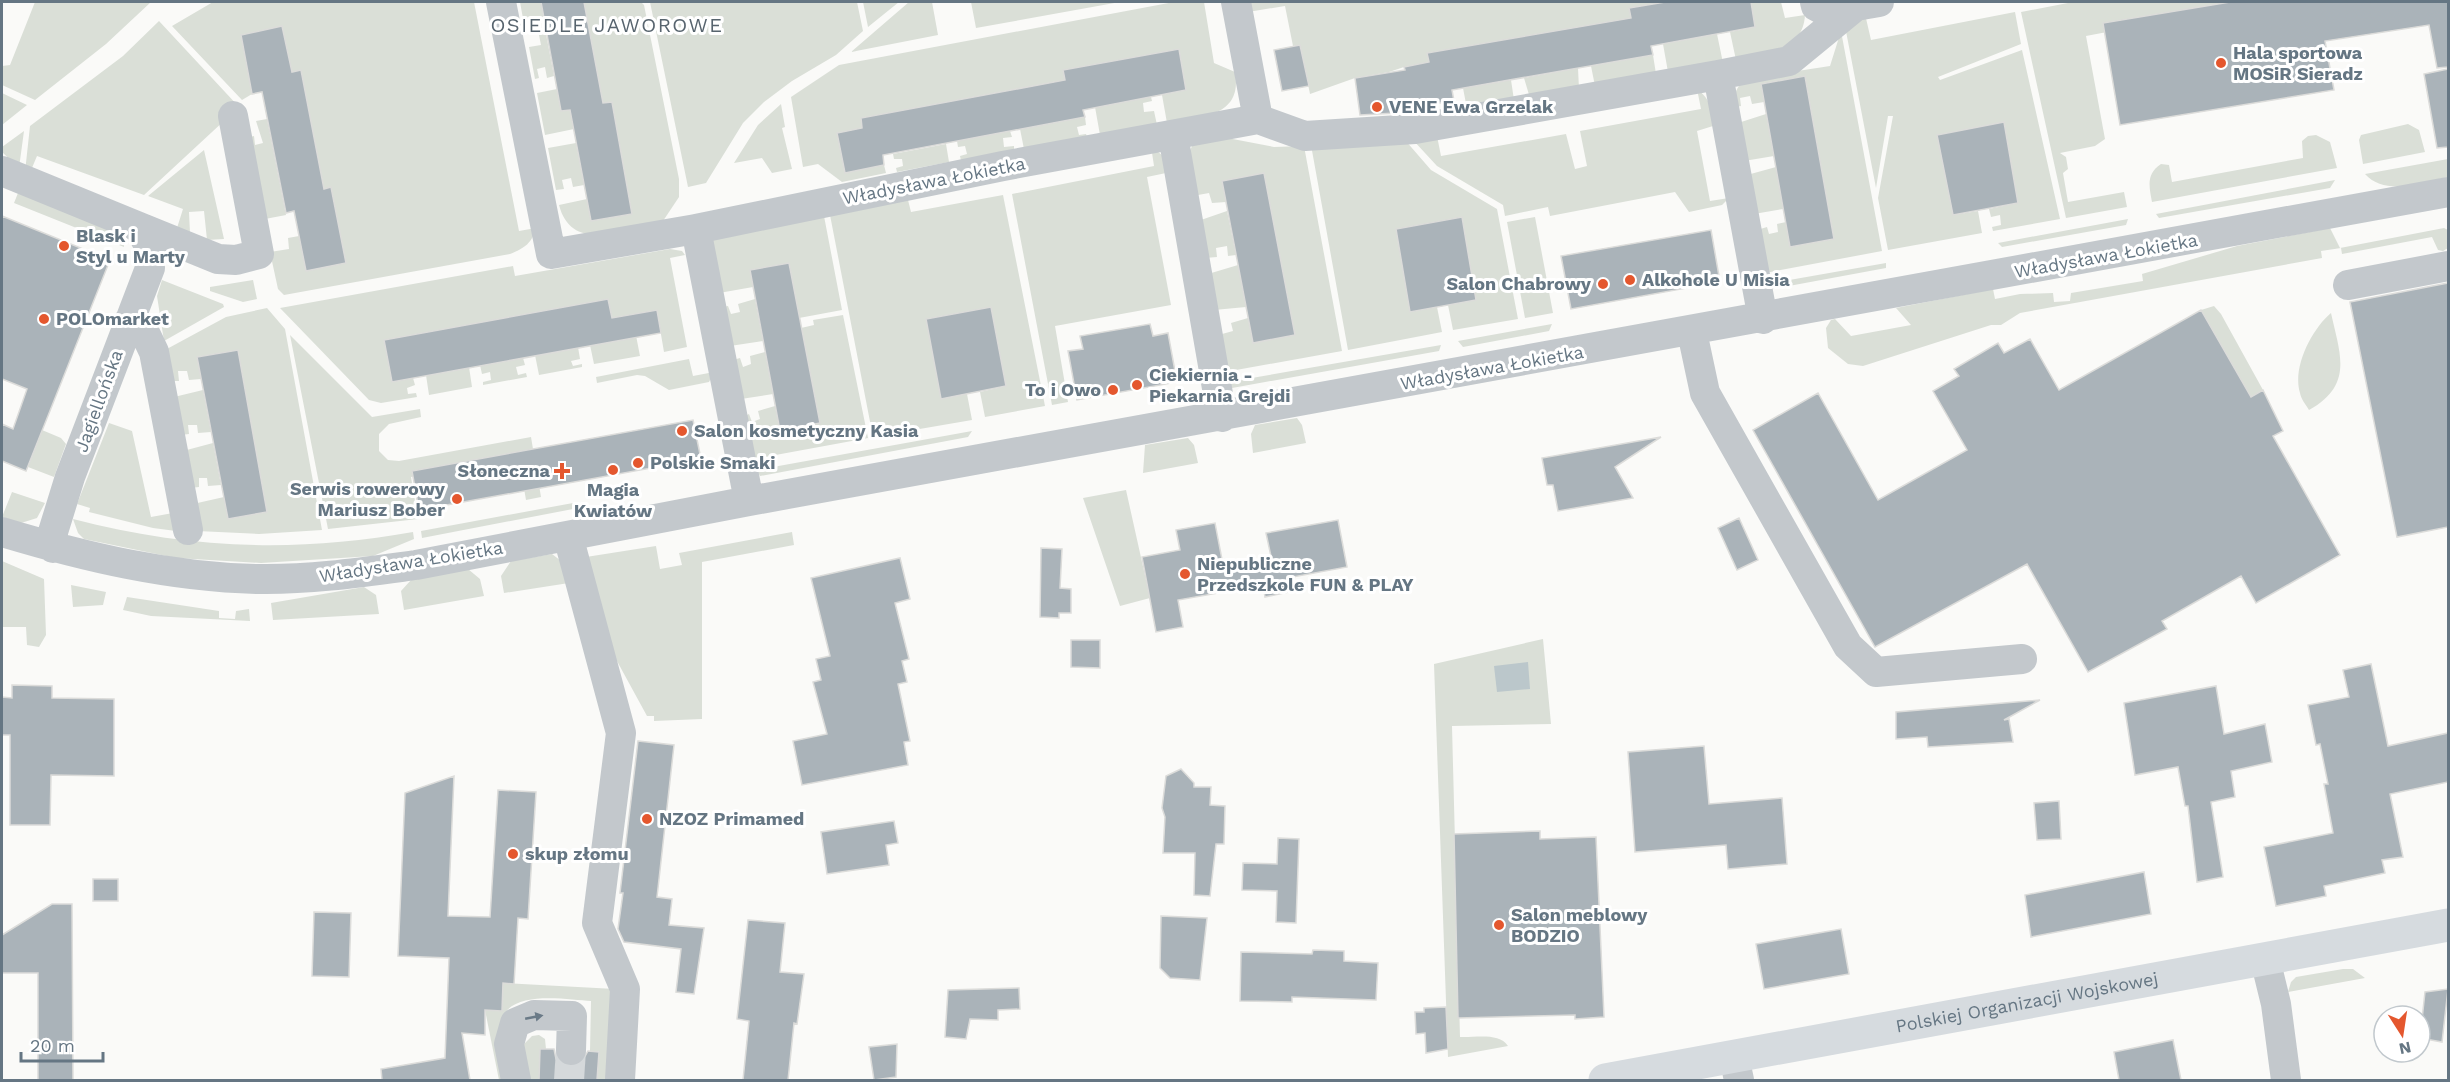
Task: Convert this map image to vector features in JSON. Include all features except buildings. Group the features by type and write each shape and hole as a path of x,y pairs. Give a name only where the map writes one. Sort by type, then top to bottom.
{"main road":[{"name":"Polskiej Organizacji Wojskowej","path":"1605,1080 1737,1069 2265,959 2448,925"}],"street":[{"name":"Władysława Łokietka","path":"501,2 551,254 696,229 1258,119"},
{"path":"1236,2 1258,119 1305,136 1415,129 1789,61 1856,6 1879,2"},
{"path":"1815,2 1816,6 1840,19"},
{"path":"1718,75 1763,319"},
{"path":"2,171 218,259 236,260 259,254 233,116"},
{"path":"1173,135 1221,417"},
{"name":"Władysława Łokietka","path":"2,532 53,548 145,568 202,575 258,579 363,573 1692,332 2448,192"},
{"name":"Jagiellońska","path":"53,548 53,532 70,477 150,268 148,244 139,227"},
{"path":"696,229 750,501"},
{"path":"2348,285 2448,266"},
{"path":"129,321 144,331 154,352 188,530"},
{"path":"1692,332 1705,393 1848,646 1876,672 2022,659"},
{"path":"568,536 621,733 597,923 625,989 620,1080"},
{"path":"2265,959 2278,1014 2286,1080"},
{"path":"516,1080 510,1044 515,1023 534,1015 572,1016 571,1050"}],"shaded area":[{"path":"35,2 151,2 106,44 35,100 2,85 2,66 10,65"},
{"path":"213,2 474,2 519,231 536,228 530,241 510,254 284,295 278,289 270,252 289,249 288,238 299,236 306,271 346,262 331,188 314,192 312,186 323,183 301,70 282,74 282,26 241,35 252,94 242,100 172,26"},
{"path":"520,2 541,2 544,20 524,24"},
{"path":"584,2 641,2 644,5 679,179 679,197 663,221 602,235 576,230 566,220 559,205 587,199 591,221 632,213 612,102 603,103"},
{"path":"650,2 857,2 863,31 836,55 792,81 764,102 743,123 706,183 688,187"},
{"path":"863,2 899,2 868,27"},
{"path":"909,2 932,2 938,35 851,52"},
{"path":"971,2 1120,2 976,28"},
{"path":"1174,2 1204,2 1214,63 1235,72 1236,87 1232,98 1226,107 1216,112 1167,123 1162,95 1186,89 1179,49 1063,70 1067,91 1058,81 861,118 864,138 859,139 857,129 837,133 845,172 884,165 886,173 842,182 818,164 803,167 791,97 839,65"},
{"path":"1246,2 1665,2 1630,8 1633,28 1427,53 1431,72 1404,67 1355,78 1310,94 1300,45 1293,46 1285,6 1248,12"},
{"path":"1751,2 1781,2 1785,18 1805,15 1803,27 1790,44 1781,49 1736,60 1730,32 1755,27"},
{"path":"2073,2 2230,2 2104,23 2107,32 2086,36 2105,139 2095,146 2060,153 2066,157 2068,169 2063,173 2068,202 2124,192 2127,207 2066,218 2021,12"},
{"path":"2015,12 2021,44 1938,77 1940,80 2022,50 2060,219 1993,231 1992,227 2001,225 2000,215 1991,217 1989,209 2017,203 2003,122 1937,135 1953,215 1978,211 1982,233 1888,250 1878,198 1893,116 1888,116 1876,188 1845,26 1865,14 1871,40"},
{"path":"159,21 239,107 144,195 37,156 29,175 25,172 30,126 123,56"},
{"path":"1841,31 1882,251 1765,273 1757,230 1767,227 1769,234 1778,232 1777,224 1786,222 1834,238 1805,77 1764,102 1752,104 1750,96 1740,98 1741,106 1736,107 1736,92 1746,79 1830,66"},
{"path":"546,34 554,76 547,78 545,67 537,69 539,78 535,79 529,47 541,45 539,35"},
{"path":"1717,34 1723,63 1668,72 1663,44"},
{"path":"1653,55 1656,74 1595,86 1591,66"},
{"path":"1578,68 1579,89 1530,98 1524,78"},
{"path":"1511,80 1514,100 1467,109 1463,88"},
{"path":"557,89 561,111 570,110 574,129 545,135 537,93"},
{"path":"1697,89 1708,101 1712,115 1713,126 1697,131 1710,201 1729,198 1722,205 1689,212 1675,192 1550,216 1548,207 1505,216 1503,205 1437,166 1413,140 1437,136 1441,156 1566,134 1575,169 1587,166 1580,131 1701,109"},
{"path":"2,93 27,105 2,125"},
{"path":"1151,97 1152,101 1143,103 1144,112 1154,111 1157,125 1100,135 1095,107"},
{"path":"781,104 785,127 782,128 792,169 772,173 762,158 734,163 758,125"},
{"path":"1766,114 1774,156 1744,161 1738,123"},
{"path":"1085,117 1086,125 1077,127 1079,135 1086,134 1087,137 1024,149 1020,129"},
{"path":"267,119 286,215 265,219 250,137 254,136 255,145 263,143 256,121"},
{"path":"2408,124 2419,130 2425,152 2363,164 2359,140 2361,135"},
{"path":"24,131 19,168 2,152 2,147"},
{"path":"1010,131 1012,137 1003,138 1004,147 1014,146 1014,151 961,161 960,156 967,154 965,146 958,147 957,141"},
{"path":"2316,135 2330,142 2337,168 2152,202 2151,176 2161,164 2169,165 2172,182 2303,158 2302,141 2308,136"},
{"path":"1217,136 1274,147 1304,146 1342,351 1225,372 1222,334 1233,331 1231,323 1248,318 1253,343 1295,335 1264,173 1222,181 1226,202 1212,203 1209,193 1198,195 1188,156 1192,146"},
{"path":"1405,140 1431,170 1497,209 1518,319 1453,330 1448,305 1476,300 1461,218 1396,229 1410,312 1437,307 1442,332 1348,350 1311,145"},
{"path":"576,143 584,185 573,187 571,178 562,180 564,189 556,190 548,148"},
{"path":"946,144 949,162 897,172 896,168 903,166 902,159 894,159 893,154"},
{"path":"1151,146 1163,156 1166,173 1147,177 1171,305 1055,326 1068,402 1052,405 1012,194 1154,166"},
{"path":"204,150 224,239 207,240 204,211 189,212 190,233 177,228 183,209 148,196"},
{"path":"2448,159 2448,177 2405,186 2383,185 2365,174"},
{"path":"1776,167 1783,209 1754,214 1747,175"},
{"path":"2335,180 2330,188 2159,218 2156,214"},
{"path":"18,193 123,234 124,247 14,203"},
{"path":"1003,195 1045,406 985,417 980,392 1006,386 991,307 926,320 942,399 967,394 972,420 873,437 830,215 908,200 911,212"},
{"path":"1227,211 1236,255 1228,256 1227,246 1216,248 1217,257 1205,258 1198,221"},
{"path":"824,216 842,310 799,318 789,263 750,270 753,287 719,293 712,243 714,238"},
{"path":"1535,217 1553,313 1525,318 1507,222"},
{"path":"2128,219 2126,225 2002,247 1998,243"},
{"path":"2330,228 2340,248 2444,228 2448,230 2448,248 2443,251 2438,250 2432,237 2342,254 2341,248 2321,251 2322,258 2020,313 2001,325 1991,325 1863,366 1848,364 1828,348 1826,328 1831,320 1835,319 1851,336 1911,325 1896,308 1993,289 1995,299 2020,294 2053,293 2054,302 2070,301 2071,293 2143,281 2142,274 2237,246"},
{"path":"670,249 682,251 685,255 670,258 687,347 664,352 657,311 632,315 640,356 594,364 590,345 616,340 608,299 384,340 392,381 413,378 415,385 407,388 408,394 416,393 417,397 381,403 369,400 280,308 513,266 515,276"},
{"path":"1886,263 1886,268 1772,289 1767,284"},
{"path":"1238,265 1246,307 1214,310 1208,274"},
{"path":"162,280 223,304 224,307 164,341 157,296"},
{"path":"253,280 257,299 243,302 210,291 210,287"},
{"path":"755,299 763,341 730,346 722,307 728,306 731,314 740,312 738,304"},
{"path":"2214,306 2221,314 2263,390 2251,397 2201,310"},
{"path":"267,308 285,329 322,530 259,534 197,531 193,504 224,497 228,519 267,511 238,350 197,357 201,379 189,380 187,371 178,371 179,381 171,381 165,350 226,317"},
{"path":"2331,313 2340,355 2338,379 2333,390 2309,410 2301,397 2298,383 2301,360 2311,338"},
{"path":"843,315 868,438 754,459 745,416 749,414 752,422 760,419 758,411 775,406 780,431 819,423 801,328 814,325 813,320"},
{"path":"1552,324 1549,331 1463,347 1458,341"},
{"path":"290,335 372,417 420,409 421,417 389,424 379,434 379,451 388,460 399,461 531,437 541,497 526,500 519,459 411,477 418,519 328,529"},
{"path":"1441,345 1439,351 1232,388 1229,382"},
{"path":"578,347 580,359 571,361 573,366 582,364 582,367 539,375 535,355"},
{"path":"765,352 773,394 741,399 733,360 740,358 743,367 751,364 750,356"},
{"path":"523,358 525,365 516,367 518,375 526,373 527,377 483,385 483,382 491,380 490,372 482,374 480,365"},
{"path":"689,359 693,376 714,372 709,382 669,390 645,376 637,375 597,383 596,377"},
{"path":"469,367 472,387 429,395 426,375"},
{"path":"203,390 211,432 198,433 197,425 188,425 189,434 181,435 174,397"},
{"path":"1297,418 1302,425 1306,443 1253,453 1251,434 1255,425"},
{"path":"109,423 132,431 151,517 173,513 176,531 153,528 89,512 90,508 77,504"},
{"path":"42,430 61,438 66,444 54,477 28,467"},
{"path":"972,431 968,437 760,476 757,470"},
{"path":"1188,438 1194,445 1198,463 1143,473 1145,445"},
{"path":"213,443 221,485 208,486 207,478 199,478 199,487 190,488 183,451"},
{"path":"1126,490 1150,598 1120,606 1083,498"},
{"path":"12,492 45,503 37,518 21,523 2,517"},
{"path":"573,503 573,509 422,538 421,531"},
{"path":"73,519 158,537 242,545 327,543 413,532 414,539 373,556 261,563 176,558 84,539 78,533"},
{"path":"792,532 794,545 702,562 702,719 654,721 654,716 647,716 600,630 586,557 656,546 660,569 682,565 679,553"},
{"path":"552,554 565,564 569,583 504,593 501,576 511,561"},
{"path":"2,561 44,579 46,635 39,647 27,645 26,627 2,627"},
{"path":"468,569 480,579 484,596 404,610 401,591 411,580"},
{"path":"71,585 106,592 103,605 73,607"},
{"path":"364,587 376,595 379,614 273,620 271,603"},
{"path":"127,597 219,611 219,618 235,619 236,611 249,609 250,621 151,616 123,610"},
{"path":"1543,639 1551,724 1452,726 1460,1037 1493,1037 1508,1046 1448,1057 1434,664"},
{"path":"1528,662 1530,689 1497,692 1494,666"},
{"path":"2353,969 2365,978 2288,992 2291,982 2296,977"},
{"path":"503,983 615,989 611,1080 597,1080 599,1051 590,1051 591,1001 555,998 528,1000 507,1010 501,1026 506,1080 499,1080 485,1010 502,1010"},
{"path":"539,1035 545,1039 546,1049 540,1049 539,1079 526,1079 522,1046 532,1036"}],"tunnel":[{"path":"569,1080 571,1050"}],"place":[{"name":"Hala sportowa MOSiR Sieradz","path":"2221,63"},
{"name":"VENE Ewa Grzelak","path":"1377,107"},
{"name":"Blask i Styl u Marty","path":"64,246"},
{"name":"Alkohole U Misia","path":"1630,280"},
{"name":"Salon Chabrowy","path":"1603,284"},
{"name":"POLOmarket","path":"44,319"},
{"name":"Ciekiernia - Piekarnia Grejdi","path":"1137,385"},
{"name":"To i Owo","path":"1113,390"},
{"name":"Salon kosmetyczny Kasia","path":"682,431"},
{"name":"Polskie Smaki","path":"638,463"},
{"name":"Magia Kwiatów","path":"613,470"},
{"name":"Słoneczna","path":"562,471"},
{"name":"Serwis rowerowy Mariusz Bober","path":"457,499"},
{"name":"Niepubliczne Przedszkole FUN & PLAY","path":"1185,574"},
{"name":"NZOZ Primamed","path":"647,819"},
{"name":"skup złomu","path":"513,854"},
{"name":"Salon meblowy BODZIO","path":"1499,925"}],"district":[{"name":"OSIEDLE JAWOROWE","path":"607,25"}]}
